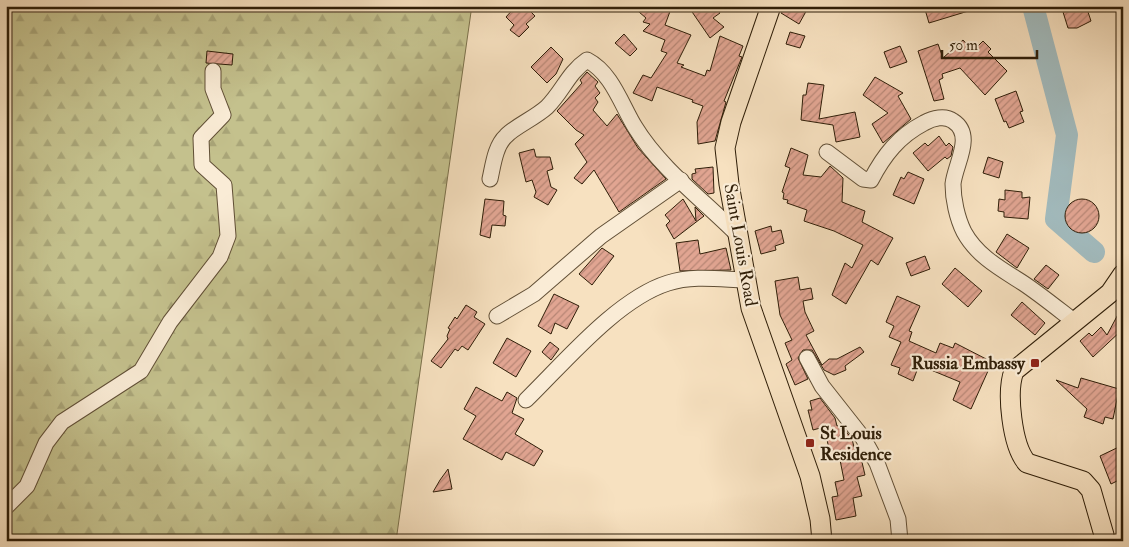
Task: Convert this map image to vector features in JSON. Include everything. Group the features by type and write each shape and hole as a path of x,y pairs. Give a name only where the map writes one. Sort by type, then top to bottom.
{"main road":[{"name":"Saint Louis Road","path":"771,6 731,122 725,148 744,280 751,308 810,476 820,519 822,541"},
{"path":"1103,541 1104,535 1091,490 1083,481 1027,463 1020,456 1014,433 1010,382 1014,371 1110,293 1123,274"}],"street":[{"path":"490,179 497,152 506,136 530,121 548,105 575,68 587,60 604,73 650,148 736,233"},
{"path":"6,507 27,486 52,432 84,405 140,371 170,322 220,257 228,236 224,184 202,165 201,138 223,115 213,89 213,71"},
{"path":"827,152 863,179 872,180 886,154 912,130 929,120 950,118 957,123 964,141 953,185 958,218 964,233 976,249 992,264 1024,284 1075,322"},
{"path":"497,316 534,294 601,236 681,180"},
{"path":"526,400 615,314 647,291 670,282 691,278 744,280"},
{"path":"807,358 822,386 863,438 877,463 898,519 900,541"}],"green space":[{"path":"6,6 474,6 471,12 396,541 6,541"}],"building":[{"path":"516,6 525,6 535,16 526,24 529,27 519,37 510,30 514,25 506,17"},
{"path":"632,6 672,6 665,25 691,35 677,63 684,65 681,67 705,76 707,70 710,71 720,36 743,46 739,56 742,57 724,101 726,102 715,141 698,144 697,122 703,106 692,102 693,100 657,87 652,101 633,93 643,75 651,78 667,53 661,51 665,40 643,31 650,24 643,22 646,18"},
{"path":"688,6 715,6 720,13 713,18 724,27 710,38"},
{"path":"785,6 809,6 799,24 781,13"},
{"path":"924,6 975,6 975,9 929,23"},
{"path":"1073,6 1086,6 1091,21 1077,28 1068,28 1063,12 1074,10"},
{"path":"790,32 805,36 800,48 786,44"},
{"path":"624,34 637,49 630,56 615,43"},
{"path":"963,40 973,51 983,41 991,49 988,52 1007,71 985,95 960,68 942,74 943,78 939,80 944,99 934,101 918,51 938,44 943,58"},
{"path":"900,46 907,62 890,68 884,52"},
{"path":"551,47 563,59 556,74 547,83 531,67"},
{"path":"207,51 233,54 232,65 206,63"},
{"path":"587,72 598,82 595,86 600,93 595,98 598,102 593,110 607,126 617,114 638,148 666,179 619,212 594,170 582,184 574,178 587,162 575,144 584,135 576,130 557,111 582,83 580,80"},
{"path":"875,77 903,93 898,96 911,119 883,143 872,124 888,113 863,95"},
{"path":"808,83 824,85 819,119 855,112 860,137 836,142 833,125 801,120 803,95 806,95"},
{"path":"1016,91 1023,111 1020,112 1024,122 1009,128 1006,121 1004,122 995,99"},
{"path":"939,136 946,146 949,143 953,147 951,156 947,159 945,157 928,171 913,153 925,143 928,146"},
{"path":"791,148 808,155 803,175 821,177 830,166 843,178 842,202 865,211 862,222 893,238 878,265 871,260 846,304 832,295 845,263 852,268 863,245 834,231 804,221 807,210 787,203 788,200 783,199 784,193 782,192 790,168 785,166"},
{"path":"534,149 536,157 550,157 553,169 547,171 551,187 557,190 548,205 534,197 536,192 532,180 526,182 519,153"},
{"path":"988,157 1003,162 999,178 983,173"},
{"path":"713,167 714,193 708,194 692,179 692,174 696,173 695,169"},
{"path":"908,172 924,179 914,204 893,195 901,177 904,179"},
{"path":"1005,190 1022,192 1022,198 1030,197 1028,219 1004,217 1004,212 998,211 999,199 1005,200"},
{"path":"485,199 504,201 503,215 506,216 505,226 492,225 490,238 480,235"},
{"path":"683,199 696,221 695,207 704,216 674,239 666,225 670,221 665,215"},
{"path":"1082,199 1094,204 1099,216 1094,228 1082,233 1070,228 1065,216 1070,204"},
{"path":"771,226 772,232 781,230 784,243 775,246 776,250 761,254 755,231"},
{"path":"1007,234 1029,248 1017,268 996,252"},
{"path":"698,240 700,254 726,248 731,270 680,271 676,243"},
{"path":"602,248 614,256 592,285 579,274"},
{"path":"925,256 930,269 911,276 906,263"},
{"path":"1046,265 1059,275 1048,289 1034,279"},
{"path":"955,268 982,291 968,307 942,284"},
{"path":"798,277 800,290 811,288 813,299 803,301 805,312 814,331 806,335 822,365 829,359 837,359 860,347 864,352 845,366 846,370 834,375 824,370 812,350 803,350 798,358 808,379 795,385 786,364 792,360 785,343 792,340 780,315 775,281"},
{"path":"554,294 579,306 567,329 555,323 551,334 538,326"},
{"path":"897,296 920,306 909,331 912,332 909,341 936,353 940,343 953,348 955,343 992,362 971,409 953,400 960,382 919,365 913,381 898,374 900,368 891,365 901,342 889,337 894,326 886,322"},
{"path":"1022,302 1045,323 1035,335 1011,315"},
{"path":"466,305 477,312 474,317 485,324 468,350 462,346 458,351 455,349 441,368 431,361 448,339 447,336 450,329 448,328 455,317 457,319"},
{"path":"1123,305 1123,329 1093,357 1080,341 1089,333 1092,336 1101,327 1107,335"},
{"path":"507,338 531,351 516,377 493,363"},
{"path":"550,342 559,349 551,360 542,352"},
{"path":"1081,378 1119,389 1113,419 1105,417 1103,424 1084,417 1087,409 1056,380 1078,388"},
{"path":"476,387 502,401 507,392 517,398 512,413 524,419 515,434 543,451 534,466 506,452 502,460 463,439 476,416 464,409"},
{"path":"820,398 835,418 837,426 841,425 852,439 857,459 861,458 865,475 857,477 862,496 853,498 856,516 836,520 832,497 838,496 835,482 844,480 839,455 831,457 824,427 813,430 808,410 812,410 810,401"},
{"path":"1123,445 1123,478 1111,484 1100,456"},
{"path":"448,469 452,489 433,492 440,480"}],"waterway":[{"path":"1033,6 1067,135 1056,219 1094,252"}],"place":[{"name":"Russia Embassy","path":"1035,363"},
{"name":"St Louis Residence","path":"810,443"}]}
